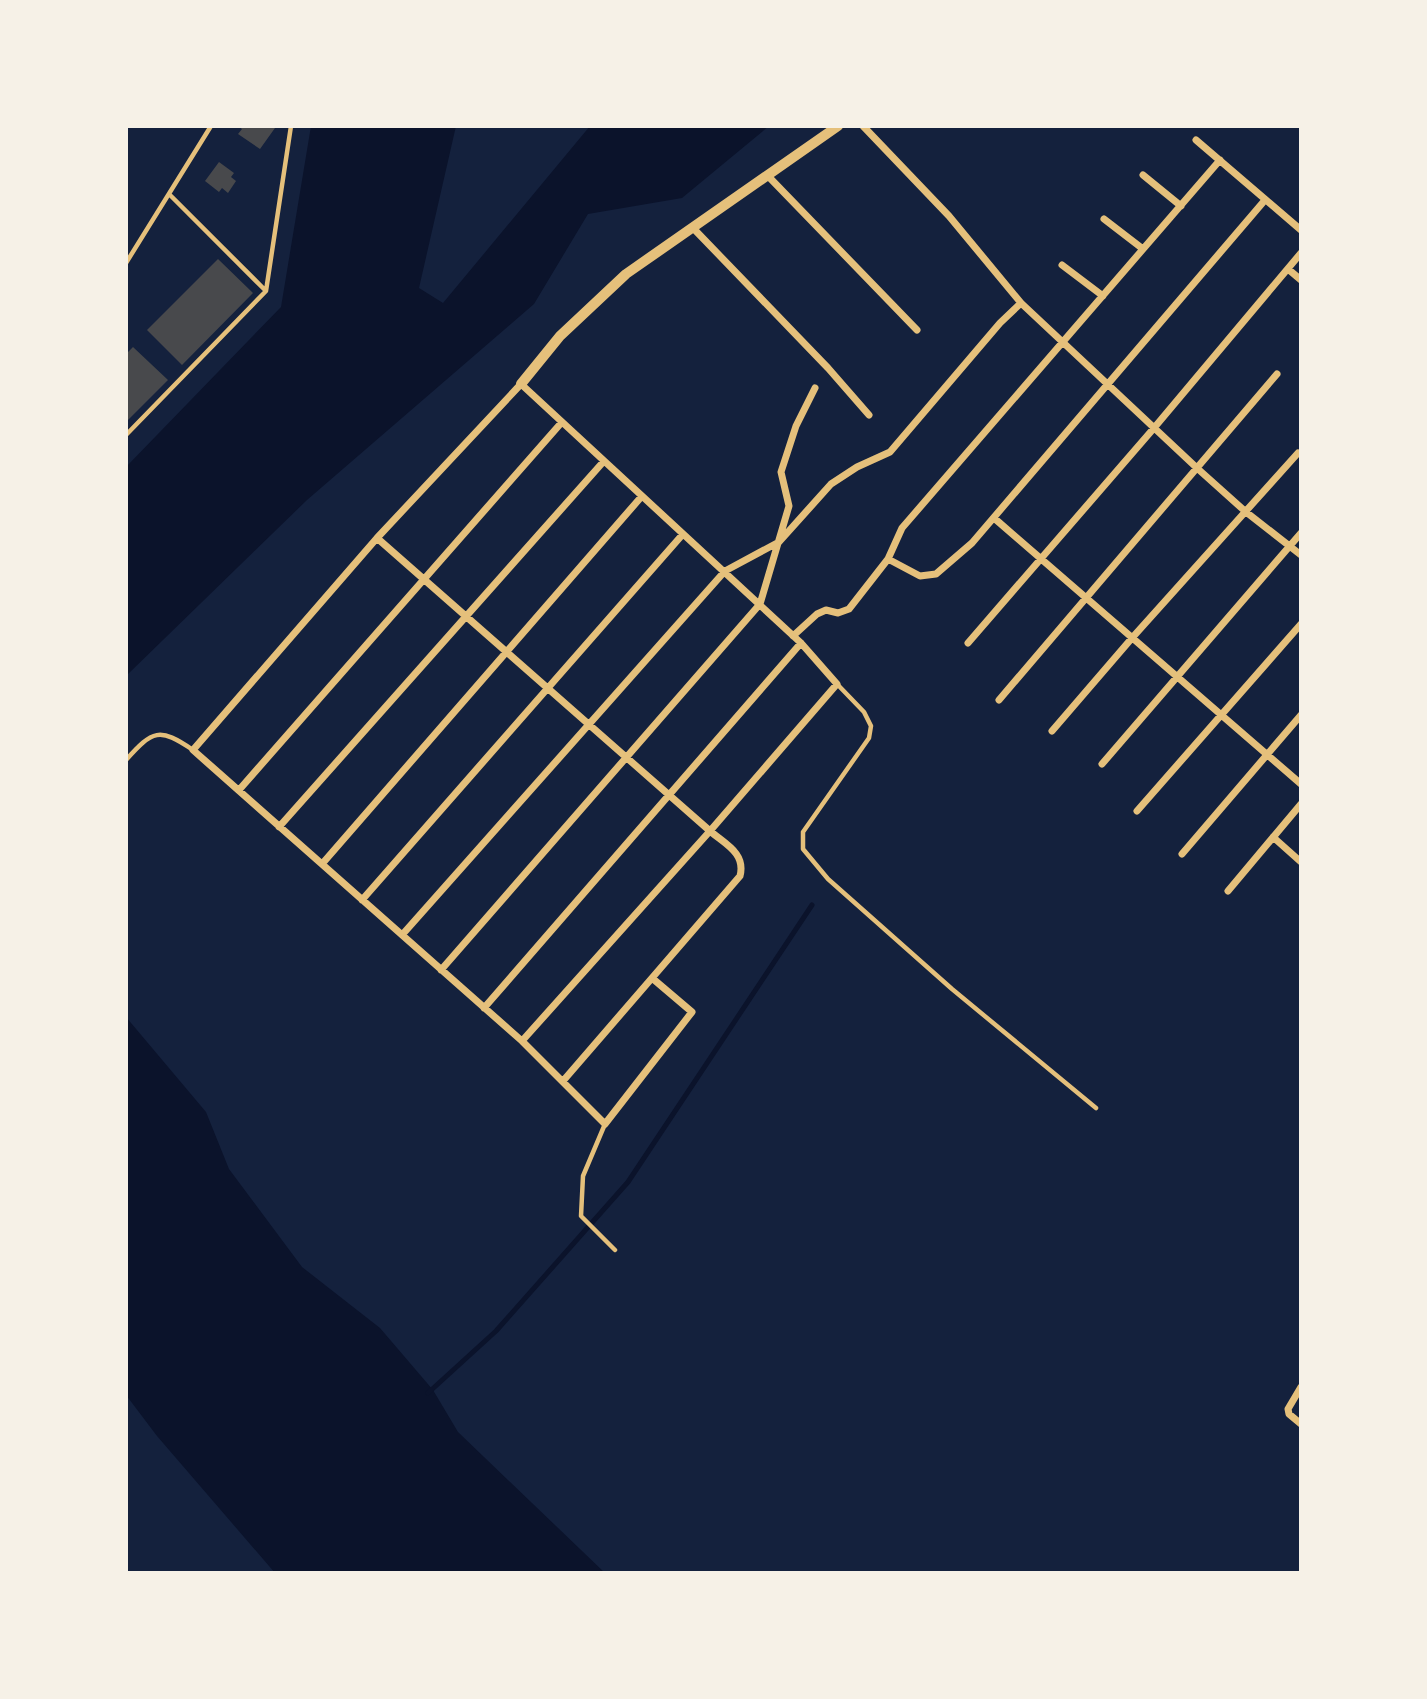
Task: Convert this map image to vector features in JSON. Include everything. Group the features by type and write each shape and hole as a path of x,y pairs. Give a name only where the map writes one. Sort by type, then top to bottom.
{"street":[{"path":"652,978 692,1012 605,1124 522,1041 193,750 377,538 521,384 561,336 626,274 838,126"},
{"path":"863,126 949,216 1021,303 1198,469 1246,512 1301,555"},
{"path":"1196,140 1301,230"},
{"path":"793,636 817,614 826,610 838,613 849,609 888,559 902,528 1220,160"},
{"path":"1143,175 1181,206"},
{"path":"768,176 917,330"},
{"path":"888,559 920,576 936,574 972,543 1265,200"},
{"path":"1104,219 1143,250"},
{"path":"694,228 828,368 869,415"},
{"path":"968,643 1301,253"},
{"path":"1062,265 1103,296"},
{"path":"1288,269 1301,280"},
{"path":"402,935 725,571 779,542 831,484 857,467 890,452 1000,323 1021,303"},
{"path":"999,699 1277,374"},
{"path":"521,384 760,604 801,643 838,684 522,1041"},
{"path":"441,970 760,604 789,506 781,472 796,426 815,388"},
{"path":"239,790 562,422"},
{"path":"1052,731 1298,453"},
{"path":"279,827 604,461"},
{"path":"323,864 642,496"},
{"path":"994,519 1301,784"},
{"path":"1102,764 1301,533"},
{"path":"362,900 683,534"},
{"path":"377,538 738,855 743,865 740,876 563,1081"},
{"path":"1137,811 1301,624"},
{"path":"484,1008 801,643"},
{"path":"1182,854 1301,715"},
{"path":"1228,891 1301,804"},
{"path":"1273,837 1301,862"},
{"path":"1301,1387 1288,1409 1292,1418 1301,1424"}],"lane":[{"path":"126,264 211,126"},
{"path":"126,435 266,291 291,126"},
{"path":"169,194 266,291"},
{"path":"838,684 864,712 871,726 869,738 803,832 803,849 828,878 942,980 1096,1108"},
{"path":"126,760 153,734 172,736 193,750"},
{"path":"605,1124 583,1176 581,1216 615,1250"}],"water":[{"path":"311,126 456,126 419,288 443,303 590,126 769,126 682,198 588,214 534,304 307,500 126,676 126,467 281,307"},
{"path":"126,1017 206,1112 229,1169 302,1267 380,1328 433,1390 458,1432 605,1573 275,1573 157,1436 126,1395"}],"building":[{"path":"238,126 275,128 260,149 238,134 242,129"},
{"path":"219,162 234,173 231,177 236,181 228,193 222,188 219,192 205,181"},
{"path":"218,259 253,293 182,365 147,330"},
{"path":"133,347 168,380 126,422 126,354"}],"waterway":[{"path":"428,1393 496,1331 628,1182 812,905"}]}
